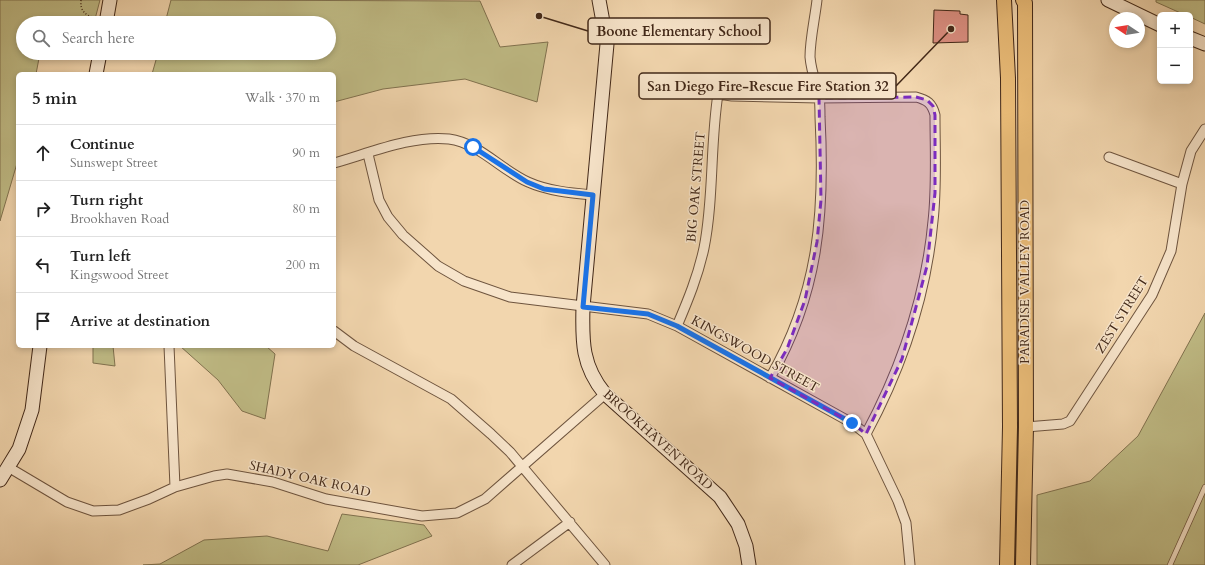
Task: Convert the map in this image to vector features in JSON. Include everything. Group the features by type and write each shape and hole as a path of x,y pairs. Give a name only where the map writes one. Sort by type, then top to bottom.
{"main road":[{"name":"PARADISE VALLEY ROAD","path":"1004,0 1008,78 1010,427 1007,565"},
{"name":"PARADISE VALLEY ROAD","path":"1023,0 1025,3 1026,427 1023,565"}],"street":[{"path":"107,16 110,0"},
{"name":"BROOKHAVEN ROAD","path":"599,0 607,44 583,307 583,350 589,368 605,394 720,497 738,524 746,546 749,565"},
{"path":"770,378 787,349 805,300 817,242 821,188 819,98 810,58 817,0"},
{"path":"1108,0 1157,24"},
{"path":"1193,39 1205,44"},
{"path":"96,72 99,60"},
{"name":"BIG OAK STREET","path":"677,326 694,286 704,248 718,94 732,96 819,98"},
{"path":"819,98 916,97 927,100 933,106 935,115 935,193 928,266 917,313 902,359 880,408 866,434"},
{"name":"ZEST STREET","path":"1026,427 1063,424 1070,421 1152,295 1172,251 1182,184 1191,151 1205,129"},
{"path":"336,162 416,139 450,139 473,147 527,182 544,189 593,195"},
{"name":"KINGSWOOD STREET","path":"368,154 379,200 388,217 403,235 438,266 464,281 510,297 648,314 677,326 852,423 866,434 898,500 906,523 910,565"},
{"path":"1108,157 1182,184"},
{"path":"336,333 354,346 451,399 491,434 523,467 605,565"},
{"path":"0,480 19,449 32,410 40,348"},
{"path":"168,348 175,487"},
{"name":"SHADY OAK ROAD","path":"8,467 67,502 93,511 111,512 128,508 175,487 214,476 227,474 273,482 326,499 422,516 457,513 485,500 605,394"},
{"path":"512,565 570,522"}],"lane":[{"path":"1170,565 1205,487"}],"path":[{"path":"81,0 80,7 83,13 91,16"}],"highlighted area":[{"path":"916,97 927,100 933,106 935,115 935,193 927,266 902,359 866,434 852,423 770,378 787,349 805,300 817,242 821,200 819,98"}],"shaded area":[{"path":"0,0 100,0 96,16 16,16 16,60 39,60 36,72 16,72 16,167 0,221"},
{"path":"171,0 480,1 500,47 548,42 537,102 465,79 383,89 336,101 336,72 153,72 156,60 336,60 336,16 167,16"},
{"path":"1156,0 1205,0 1205,24 1193,18 1193,12 1178,12 1156,2"},
{"path":"1205,313 1205,565 1037,565 1037,495 1090,481 1138,436"},
{"path":"93,348 113,348 115,366 93,363"},
{"path":"182,348 268,348 275,354 265,419 242,411 218,380"},
{"path":"342,514 424,525 432,536 358,565 143,565 160,564 204,540 267,536 328,551"}],"building":[{"path":"934,10 960,11 960,14 968,15 968,42 933,43"}],"place":[{"name":"Boone Elementary School","path":"539,16"},
{"name":"San Diego Fire-Rescue Fire Station 32","path":"951,29"}],"route":[{"path":"473,147 527,182 544,189 593,195 583,307 648,314 677,326 852,423"}]}
